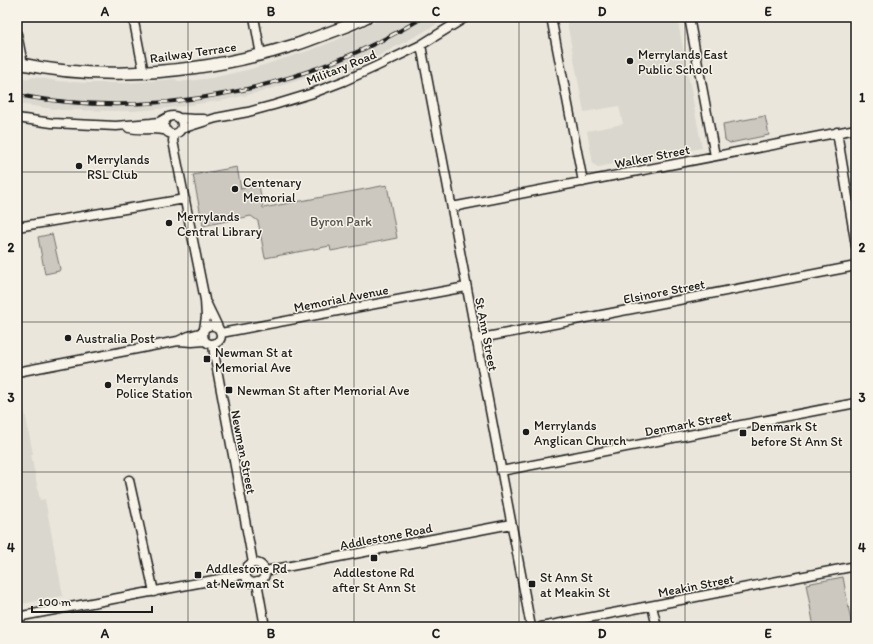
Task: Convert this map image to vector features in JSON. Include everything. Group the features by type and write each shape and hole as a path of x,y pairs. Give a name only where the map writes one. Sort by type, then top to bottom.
{"main road":[{"name":"Railway Terrace","path":"20,64 47,69 104,73 165,72 210,66 261,55 311,40 366,17"}],"street":[{"path":"133,17 144,73"},
{"path":"254,17 261,55"},
{"name":"Military Road","path":"123,126 136,130 162,129 174,131 216,118 260,109 310,94 357,75 420,45 466,17"},
{"path":"551,17 583,182"},
{"path":"689,17 715,156"},
{"path":"17,34 20,64"},
{"name":"St Ann Street","path":"420,45 452,207 530,627"},
{"path":"174,131 164,125 168,117 174,116 179,118 182,123 174,131 173,141 205,300 206,317 203,338 209,342"},
{"name":"Military Road","path":"17,118 52,123 123,126 159,122 168,117"},
{"name":"Military Road","path":"179,118 216,118"},
{"name":"Walker Street","path":"452,207 856,129"},
{"path":"837,132 856,246"},
{"path":"17,227 185,199"},
{"name":"Elsinore Street","path":"476,339 856,266"},
{"name":"Memorial Avenue","path":"220,330 466,287"},
{"path":"178,341 219,341 221,336 220,330 205,300"},
{"path":"17,372 178,341 204,331 210,326 216,326 220,330"},
{"name":"Newman Street","path":"209,342 215,361 253,563"},
{"name":"Denmark Street","path":"501,471 856,403"},
{"path":"129,480 154,592"},
{"name":"Addlestone Road","path":"265,571 511,524"},
{"path":"253,563 259,564 265,571 262,580 257,582 251,581 246,574 248,566 253,563"},
{"name":"Meakin Street","path":"541,627 856,566"},
{"path":"17,617 246,574"},
{"path":"257,582 265,627"},
{"path":"652,606 657,627"}],"shaded area":[{"path":"385,17 449,17 359,66 313,83 309,77 261,92 225,100 169,108 133,111 62,110 17,104 17,80 34,77 57,81 127,83 175,79 180,82 212,78 251,69 311,50 337,40"},
{"name":"Merrylands East Public School","path":"566,17 677,17 702,148 598,167 593,164 587,131 623,124 619,106 584,112"},
{"path":"17,371 40,500 45,499 63,596 17,605"}],"green space":[{"path":"765,116 769,135 730,143 725,140 723,124"},
{"name":"Byron Park","path":"237,167 241,189 259,185 263,208 387,185 397,238 331,251 330,246 265,258 258,221 251,216 203,226 193,175"},
{"path":"52,234 60,269 59,271 45,274 38,237"},
{"path":"843,577 852,627 814,627 806,584"}],"railway":[{"path":"17,95 70,102 123,104 175,101 228,93 279,81 329,64 378,42 424,17"}],"place":[{"name":"Merrylands East Public School","path":"630,61"},
{"name":"Merrylands RSL Club","path":"79,166"},
{"name":"Centenary Memorial","path":"235,189"},
{"name":"Merrylands Central Library","path":"169,223"},
{"name":"Australia Post","path":"68,338"},
{"name":"Newman St at Memorial Ave","path":"207,359"},
{"name":"Merrylands Police Station","path":"108,385"},
{"name":"Newman St after Memorial Ave","path":"229,390"},
{"name":"Merrylands Anglican Church","path":"526,432"},
{"name":"Denmark St before St Ann St","path":"743,433"},
{"name":"Addlestone Rd after St Ann St","path":"374,558"},
{"name":"Addlestone Rd at Newman St","path":"198,575"},
{"name":"St Ann St at Meakin St","path":"532,584"}]}
